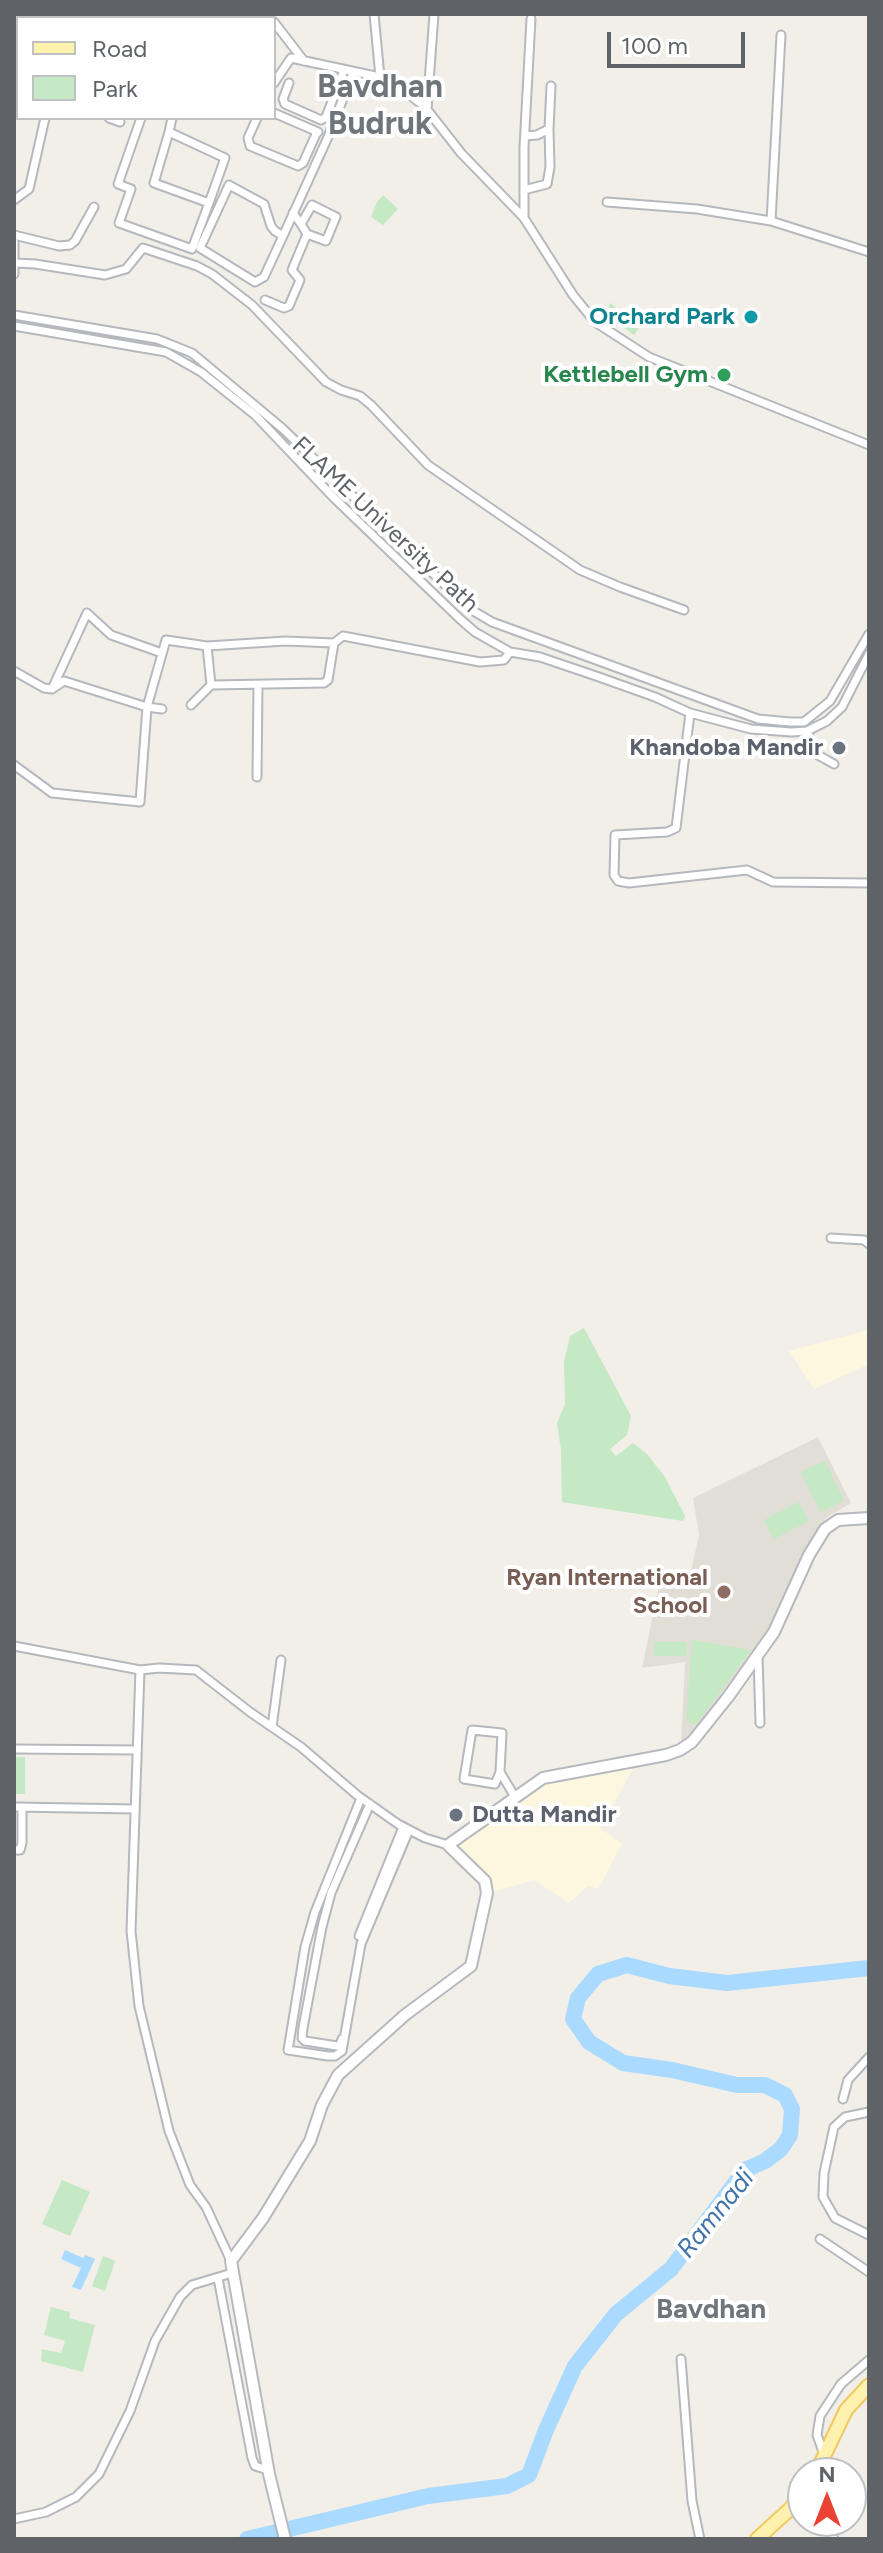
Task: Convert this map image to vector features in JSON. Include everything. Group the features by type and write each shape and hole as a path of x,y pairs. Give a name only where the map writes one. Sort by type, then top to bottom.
{"main road":[{"path":"825,2457 846,2410 869,2385"},
{"path":"757,2539 787,2512"}],"street":[{"path":"374,14 380,77"},
{"path":"427,110 434,14"},
{"path":"524,218 531,19"},
{"path":"276,25 304,61"},
{"path":"771,221 781,35"},
{"path":"276,80 291,58 380,77 412,94 461,153 524,218 573,295 595,322 649,357 869,445"},
{"path":"289,83 283,99 285,104 321,120 326,117 344,70"},
{"path":"283,236 271,226 264,204 229,185 200,248 255,282 264,277 283,236 293,213 328,137 353,73"},
{"path":"524,190 547,184 551,86"},
{"path":"276,114 328,137"},
{"path":"14,200 29,189 45,120"},
{"path":"114,120 120,122"},
{"path":"140,120 118,184 131,189 119,223 192,249 225,158 169,132"},
{"path":"172,120 154,183 209,203"},
{"path":"256,120 248,138 250,146 298,166 303,163 317,132"},
{"path":"525,136 549,129"},
{"path":"607,202 697,209 771,221 869,252"},
{"path":"293,213 307,234 326,241 336,217 312,205 301,224"},
{"path":"14,235 59,246 70,245 94,207"},
{"path":"265,300 284,308 289,306 300,280 292,270 307,234"},
{"path":"14,242 14,274"},
{"path":"15,263 105,275 126,269 143,248 197,266 252,305 326,382 360,396 371,405 428,465 580,570 684,610"},
{"name":"FLAME University Path","path":"14,315 167,342 192,353 282,428 470,609 490,621 758,719 790,722 804,722 830,701 869,634"},
{"path":"14,326 166,352 201,372 255,415 334,498 460,619 510,652 554,662 655,697 690,713 751,729 807,731 827,721 842,707 869,654"},
{"path":"166,352 167,342"},
{"path":"52,689 87,613 111,635 162,653"},
{"path":"482,636 490,621"},
{"path":"14,765 52,793 140,802 147,707 166,640 207,646 286,641 334,643 343,636 349,636 480,662 504,660 510,652"},
{"path":"191,705 211,685 324,683 328,680 334,643"},
{"path":"207,646 211,685"},
{"path":"14,671 44,688 52,689 64,681 162,709"},
{"path":"257,777 258,686"},
{"path":"690,713 676,828 667,832 615,835 614,875 618,881 629,883 747,870 773,882 869,883"},
{"path":"807,731 816,754 834,764"},
{"path":"831,1238 864,1240 869,1244"},
{"path":"448,1845 543,1778 646,1759 680,1750 692,1742 777,1627 809,1555 825,1529 838,1520 869,1518"},
{"path":"14,1646 140,1670 196,1670 301,1747 361,1798 406,1828 448,1845 485,1881 487,1893 471,1966 405,2015 338,2075 322,2105 310,2141 232,2267 218,2278 192,2285 180,2297 155,2341 130,2411 99,2474 76,2497 46,2512 14,2519"},
{"path":"758,1655 760,1723"},
{"path":"272,1727 281,1660"},
{"path":"140,1670 131,1931 139,2006 169,2131 190,2185 206,2207 232,2267 268,2470 284,2537"},
{"path":"500,1772 495,1784 464,1779 472,1730 502,1733 500,1772 515,1797"},
{"path":"14,1749 137,1750"},
{"path":"361,1798 315,1912 305,1947 288,2050 328,2056 342,2051 361,1944 406,1828"},
{"path":"370,1804 331,1893 303,2028 305,2041 340,2045 359,1937 406,1828"},
{"path":"14,1850 20,1850 22,1843 18,1807 135,1809"},
{"path":"843,2099 848,2080 869,2057"},
{"path":"869,2112 845,2117 834,2127 824,2173 823,2197 835,2218 869,2235"},
{"path":"820,2239 869,2272"},
{"path":"860,2266 869,2259"},
{"path":"218,2278 252,2458 255,2466 268,2470"},
{"path":"681,2359 692,2501 700,2539"},
{"path":"825,2457 817,2435 820,2416 841,2384 869,2360"}],"shaded area":[{"path":"869,1330 869,1364 814,1389 789,1351"},
{"name":"Ryan International School","path":"818,1437 851,1503 827,1517 820,1526 772,1629 690,1741 681,1744 685,1662 642,1668 662,1571 690,1575 699,1535 693,1498"},
{"path":"633,1764 600,1828 622,1844 598,1889 588,1886 569,1903 534,1880 493,1892 485,1874 458,1844 531,1788 551,1780"}],"green space":[{"path":"383,195 398,209 383,225 371,217"},
{"path":"611,303 620,312 622,309 629,316 633,314 645,319 634,335 606,311"},
{"path":"584,1328 631,1416 627,1435 610,1449 616,1456 633,1443 647,1454 665,1477 685,1516 683,1521 562,1502 557,1423 565,1404 564,1362 570,1336"},
{"path":"825,1461 844,1501 820,1512 801,1472"},
{"path":"799,1502 809,1521 774,1539 764,1520"},
{"path":"692,1640 751,1650 696,1725 686,1721"},
{"path":"654,1642 687,1642 687,1656 654,1656"},
{"path":"14,1757 25,1757 25,1794 14,1794"},
{"path":"62,2180 90,2192 70,2236 42,2224"},
{"path":"103,2256 115,2261 105,2291 92,2286"},
{"path":"51,2307 70,2312 69,2318 95,2325 83,2372 41,2361 42,2349 61,2353 65,2341 44,2335"}],"water":[{"path":"65,2250 83,2258 85,2255 95,2259 81,2290 72,2287 81,2268 61,2259"}],"waterway":[{"name":"Ramnadi","path":"247,2539 428,2496 507,2486 529,2475 575,2366 616,2314 671,2269 745,2170 781,2149 790,2135 792,2109 785,2095 765,2085 737,2085 672,2070 623,2063 589,2042 573,2019 578,1998 598,1974 627,1965 669,1976 727,1983 869,1968"}],"place":[{"name":"Orchard Park","path":"751,317"},
{"name":"Kettlebell Gym","path":"724,375"},
{"name":"Khandoba Mandir","path":"839,748"},
{"name":"Ryan International School","path":"724,1592"},
{"name":"Dutta Mandir","path":"456,1815"}],"district":[{"name":"Bavdhan Budruk","path":"380,106"},
{"name":"Bavdhan","path":"711,2310"}]}
